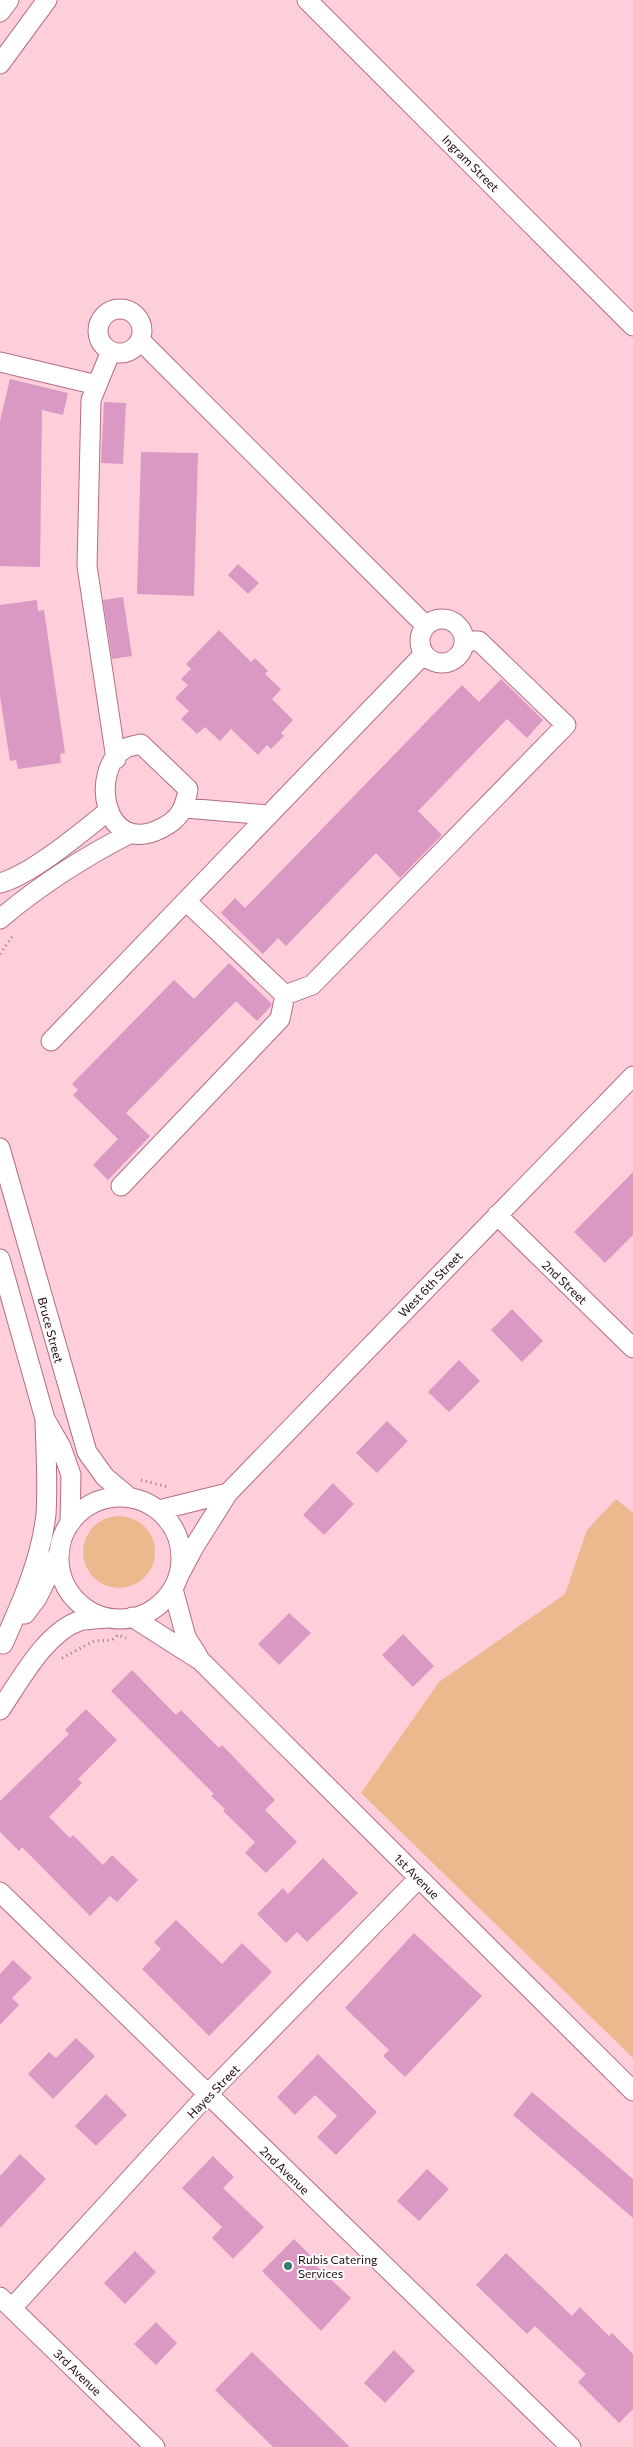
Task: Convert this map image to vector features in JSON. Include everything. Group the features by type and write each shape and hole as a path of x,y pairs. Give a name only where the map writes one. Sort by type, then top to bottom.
{"street":[{"path":"0,12 9,0"},
{"path":"0,64 46,0"},
{"name":"Ingram Street","path":"308,0 633,326"},
{"path":"116,308 129,310 142,326 140,340 129,351 122,353 111,351 102,344 98,329 104,315 116,308"},
{"path":"140,340 426,626"},
{"path":"111,351 91,400 87,566 116,759"},
{"path":"0,362 97,385"},
{"path":"438,619 452,621 462,630 464,641 463,650 452,661 437,662 424,654 420,640 426,626 438,619"},
{"path":"285,994 312,985 566,725 479,641 464,641"},
{"path":"51,1041 424,654"},
{"path":"141,744 188,789 185,808 170,824 150,834 131,833 116,824 108,811 105,798 107,780 116,759 125,749 141,744"},
{"path":"185,808 269,815"},
{"path":"0,883 16,878 80,834 108,811"},
{"path":"0,919 28,896 78,862 131,833"},
{"path":"186,901 285,994"},
{"path":"121,1186 280,1019 285,994"},
{"name":"West 6th Street","path":"176,1583 194,1547 228,1493 633,1076"},
{"name":"Bruce Street","path":"0,1148 86,1452 106,1477 129,1497"},
{"name":"2nd Street","path":"497,1215 633,1348"},
{"path":"0,1259 44,1419 47,1476 46,1514 41,1543 26,1593 2,1647"},
{"path":"44,1419 61,1447 71,1476 70,1523"},
{"path":"159,1510 228,1493"},
{"path":"0,1710 25,1671 49,1643 66,1628 80,1621 132,1618 148,1612 162,1602 176,1583 181,1559 179,1540 171,1524 159,1510 129,1497 112,1497 96,1502 82,1510 70,1523 63,1535 60,1549 60,1565 64,1580 71,1594 82,1605 95,1613 110,1618"},
{"path":"2,1647 37,1598 60,1549"},
{"name":"1st Avenue","path":"176,1583 186,1637 201,1661"},
{"name":"1st Avenue","path":"132,1618 201,1661 633,2090"},
{"name":"Hayes Street","path":"6,2303 419,1878"},
{"name":"2nd Avenue","path":"0,1892 571,2447"},
{"name":"3rd Avenue","path":"6,2303 156,2447"}],"path":[{"path":"136,1476 143,1481 172,1487"},
{"path":"60,1659 94,1641 112,1640 118,1635 136,1640"}],"shaded area":[{"path":"616,1499 633,1513 633,2058 361,1793 439,1682 565,1594 587,1530"},
{"path":"119,1516 139,1522 149,1532 155,1552 149,1572 139,1582 119,1588 99,1582 89,1572 83,1552 89,1532 99,1522"}],"building":[{"path":"10,379 68,393 63,415 42,410 40,567 0,566 0,421"},
{"path":"104,402 126,403 123,464 101,463"},
{"path":"141,452 198,453 194,596 137,594"},
{"path":"238,564 259,583 248,594 228,575"},
{"path":"123,597 132,656 112,659 103,600"},
{"path":"37,600 38,611 44,610 65,753 60,754 61,763 18,769 16,760 10,761 0,696 0,605"},
{"path":"219,630 251,662 255,658 268,671 265,674 281,689 272,699 293,720 281,733 284,736 271,749 267,745 258,755 231,729 220,741 205,727 197,734 181,719 189,711 175,698 188,685 181,679 191,669 186,664"},
{"path":"501,679 543,720 527,738 507,719 418,811 442,835 400,878 376,853 286,946 278,938 263,954 221,913 235,898 245,908 462,685 479,702"},
{"path":"229,963 272,1004 271,1006 257,1021 236,1001 126,1113 150,1136 108,1180 93,1165 118,1139 73,1095 78,1090 72,1084 174,980 194,999"},
{"path":"633,1172 633,1235 605,1263 574,1232"},
{"path":"512,1309 543,1341 522,1362 491,1330"},
{"path":"459,1360 480,1381 449,1412 428,1392"},
{"path":"387,1421 408,1441 377,1473 356,1453"},
{"path":"333,1483 354,1504 324,1535 303,1515"},
{"path":"289,1613 311,1633 279,1665 258,1644"},
{"path":"403,1634 434,1666 413,1687 382,1655"},
{"path":"132,1670 176,1715 181,1710 219,1748 222,1745 275,1800 265,1810 297,1842 266,1873 245,1853 255,1842 223,1811 225,1809 211,1796 214,1794 111,1691"},
{"path":"86,1709 117,1740 78,1779 82,1783 49,1817 70,1838 73,1835 103,1865 112,1855 138,1880 117,1902 110,1896 90,1916 22,1847 19,1851 0,1832 0,1801 69,1734 65,1730"},
{"path":"323,1858 358,1893 307,1942 297,1932 286,1943 257,1914 283,1888 288,1894"},
{"path":"176,1920 222,1964 242,1943 272,1972 209,2036 142,1969 161,1949 154,1942"},
{"path":"414,1933 482,1996 405,2077 383,2056 389,2050 345,2008"},
{"path":"13,1960 32,1978 12,1998 19,2005 0,2025 0,1974"},
{"path":"76,2038 95,2056 53,2099 28,2074 49,2052 56,2058"},
{"path":"318,2054 377,2112 336,2155 317,2137 337,2116 315,2095 295,2115 277,2097"},
{"path":"532,2092 633,2179 633,2218 513,2115"},
{"path":"106,2094 127,2115 96,2146 75,2126"},
{"path":"20,2154 46,2179 0,2228 0,2176"},
{"path":"213,2156 234,2177 223,2188 264,2227 233,2259 212,2238 222,2227 182,2188"},
{"path":"427,2169 449,2189 419,2221 397,2201"},
{"path":"294,2239 315,2260 312,2262 351,2298 321,2331 262,2271"},
{"path":"135,2251 156,2272 125,2304 104,2283"},
{"path":"506,2253 572,2316 580,2307 609,2336 612,2333 633,2354 633,2409 619,2423 578,2382 586,2374 535,2326 527,2334 476,2285"},
{"path":"156,2322 177,2343 156,2365 134,2344"},
{"path":"394,2350 415,2371 385,2403 364,2383"},
{"path":"252,2352 350,2447 273,2447 215,2390"}],"place":[{"name":"Rubis Catering Services","path":"288,2266"}]}
